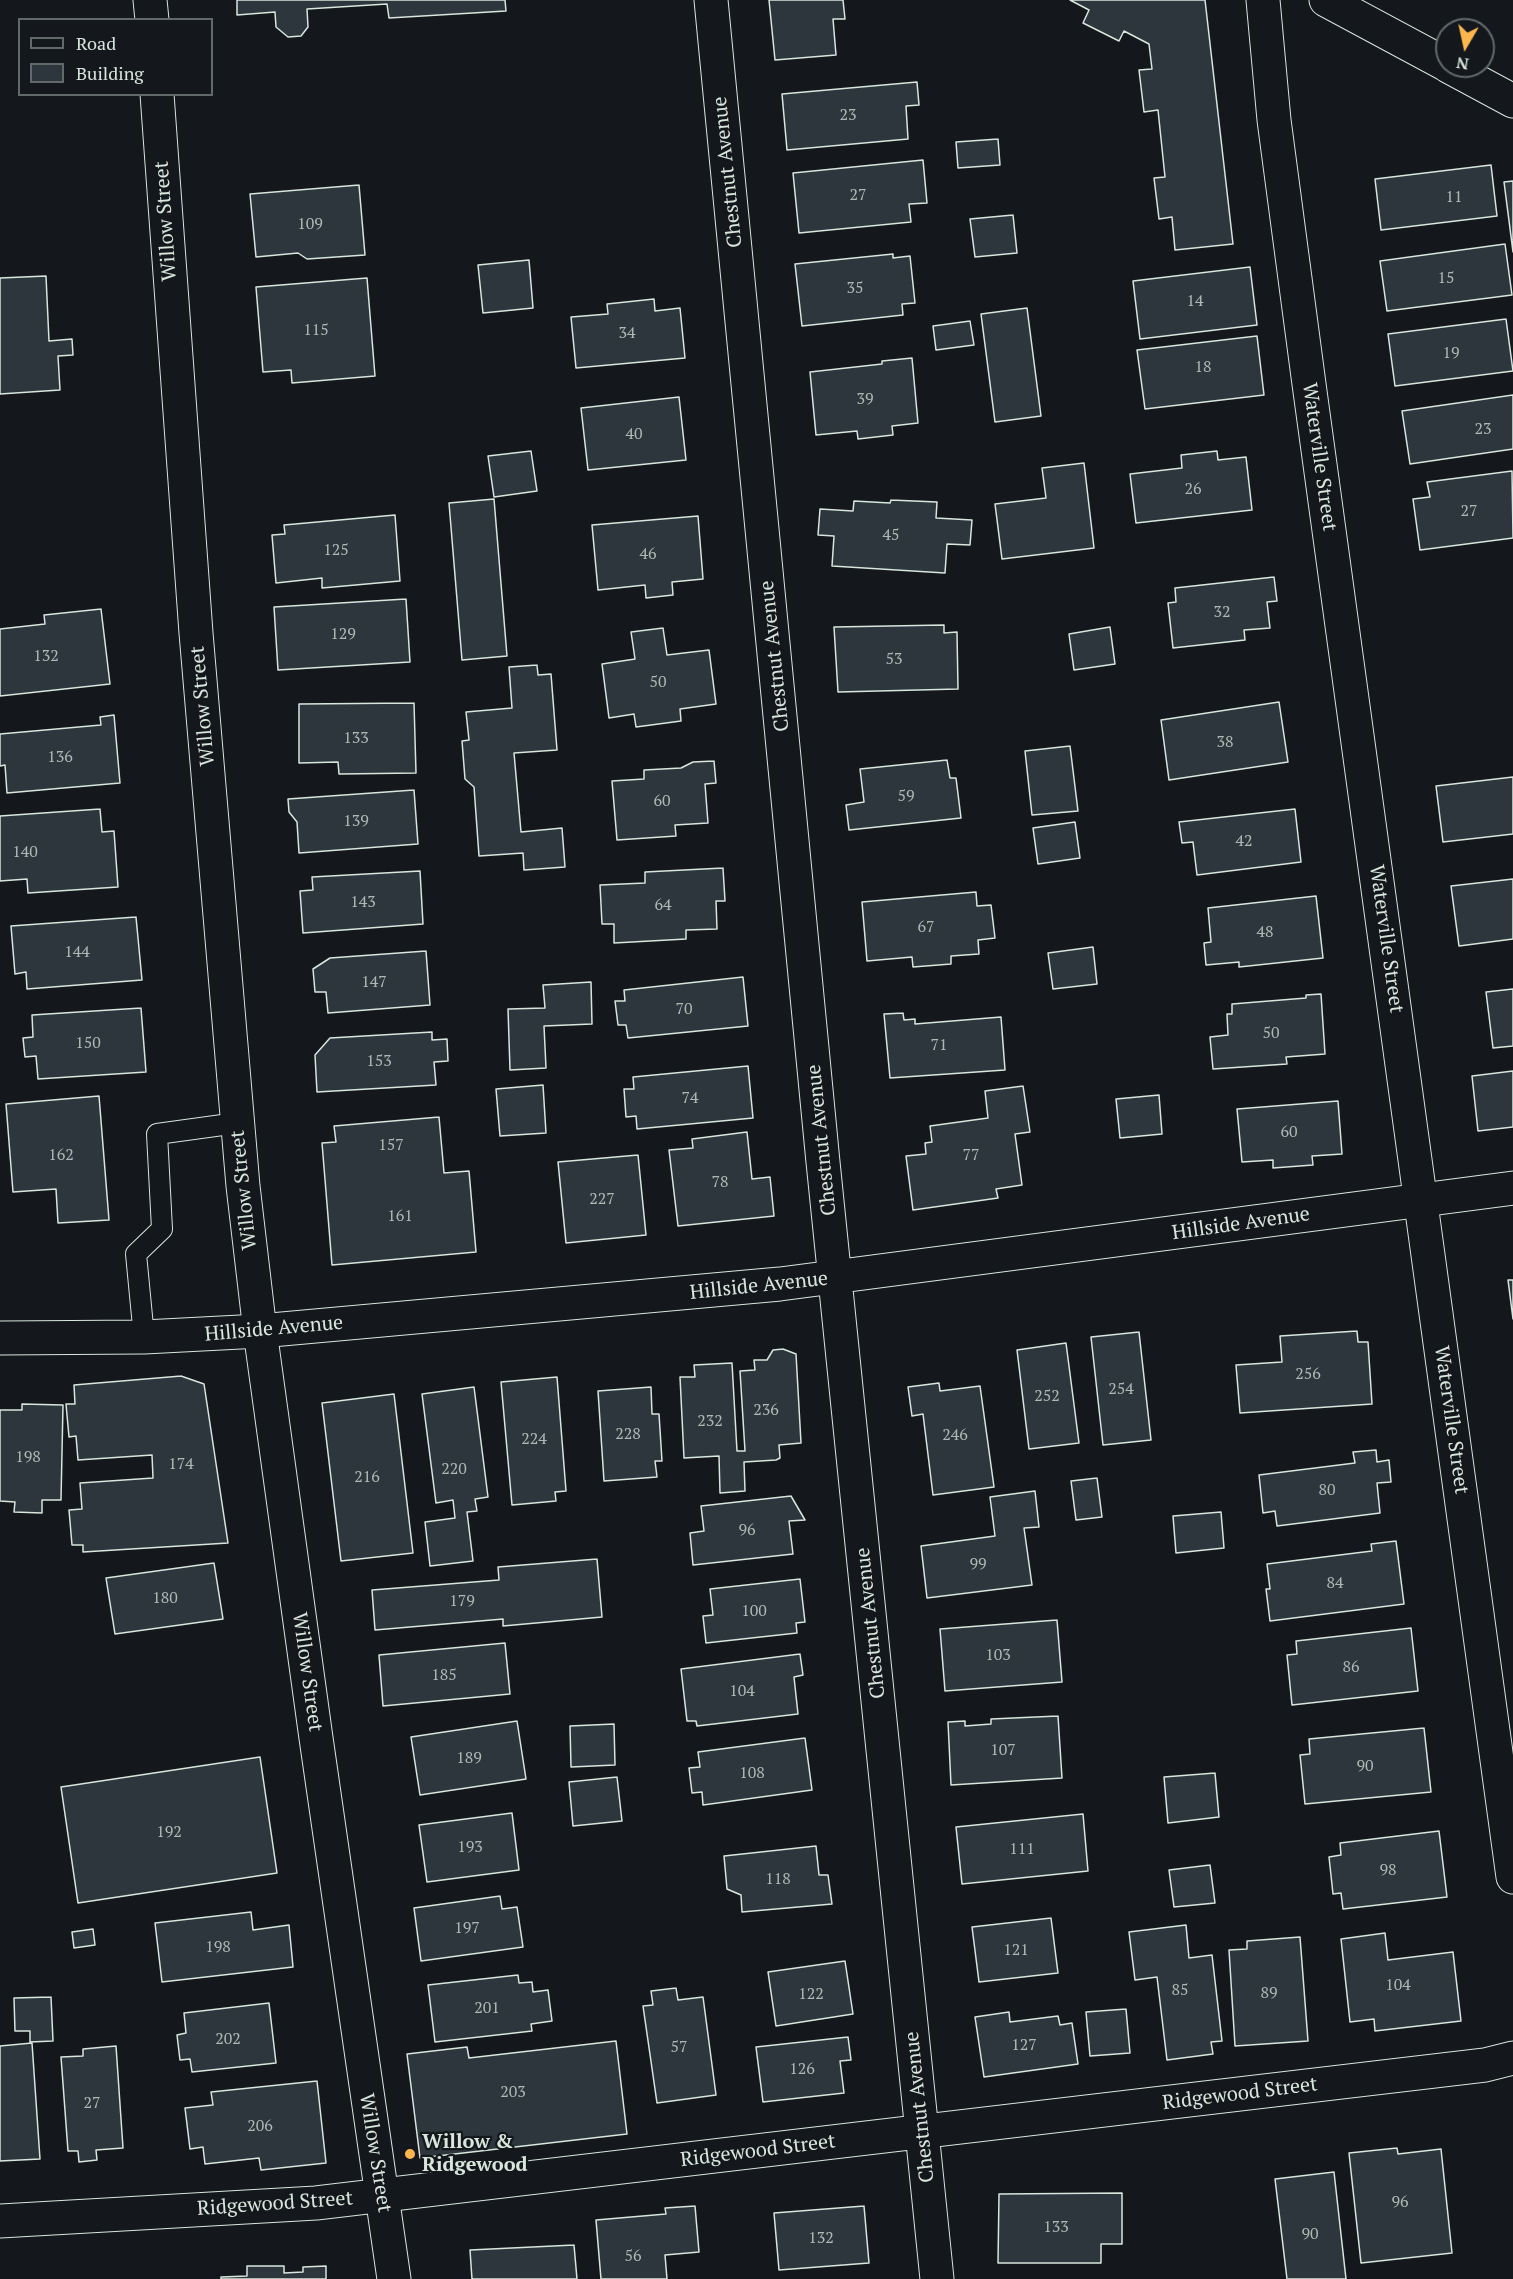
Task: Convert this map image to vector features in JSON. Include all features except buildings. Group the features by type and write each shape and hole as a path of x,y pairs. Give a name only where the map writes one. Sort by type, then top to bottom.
{"street":[{"path":"150,0 152,18"},
{"name":"Chestnut Avenue","path":"711,0 823,1162 937,2279"},
{"name":"Waterville Street","path":"1263,0 1274,120 1513,1877"},
{"path":"1326,0 1435,59"},
{"path":"1470,78 1513,101"},
{"name":"Willow Street","path":"157,96 197,645 237,1123 260,1331 393,2279"},
{"name":"Hillside Avenue","path":"0,1338 144,1337 260,1331 713,1291 836,1278 1513,1188"},
{"name":"Ridgewood Street","path":"0,2221 273,2206 382,2195 1485,2065 1513,2058"}],"lane":[{"path":"144,1337 136,1254 162,1229 157,1134 237,1123"}],"place":[{"name":"Willow & Ridgewood","path":"410,2154"}]}
